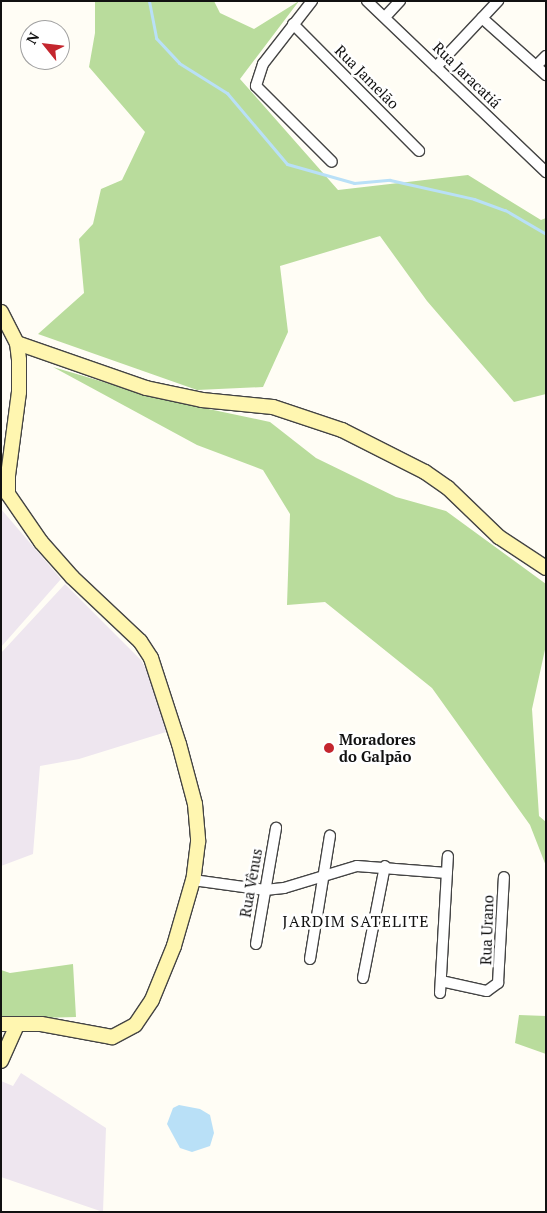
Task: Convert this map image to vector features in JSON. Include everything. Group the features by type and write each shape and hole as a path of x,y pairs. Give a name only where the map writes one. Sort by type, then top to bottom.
{"street":[{"path":"312,1 293,24 256,80 258,90 332,162"},
{"name":"Rua Jaracatiá","path":"367,1 546,172"},
{"path":"385,17 400,1"},
{"path":"436,67 498,1"},
{"path":"482,18 546,75"},
{"name":"Rua Jamelão","path":"293,24 419,151"},
{"path":"536,66 546,56"},
{"path":"1,312 17,344 19,392 8,475 8,494 41,542 72,577 140,641 150,658 179,744 195,804 198,842 193,880 163,974 152,1000 135,1025 112,1037 41,1024 9,1033"},
{"path":"17,344 146,388 202,400 273,407 342,430 425,472 448,488 499,537 546,568"},
{"name":"Rua Vênus","path":"256,944 276,828"},
{"path":"310,959 330,836"},
{"path":"440,993 448,856"},
{"path":"193,880 265,890 323,877 357,866 385,866 447,873"},
{"path":"363,978 385,866"},
{"name":"Rua Urano","path":"441,981 487,990 498,983 504,877"},
{"path":"1,1024 9,1033"},
{"path":"1,1061 9,1033"}],"shaded area":[{"path":"1,509 61,579 1,647"},
{"path":"65,584 141,660 152,680 166,732 79,759 40,766 33,854 1,866 1,653"},
{"path":"21,1073 106,1128 103,1212 1,1177 1,1081 13,1086"}],"green space":[{"path":"95,1 214,1 220,13 254,29 299,1 240,79 338,190 468,175 541,220 546,218 546,394 514,402 427,301 380,236 280,266 288,332 263,387 197,390 38,334 84,293 79,239 93,224 101,189 122,180 145,132 89,67 95,33"},
{"path":"53,367 161,399 270,422 316,458 396,497 446,511 546,584 546,645 532,709 539,816 546,822 546,866 530,825 432,688 325,602 287,605 290,514 263,470 197,445"},
{"path":"73,964 76,1017 1,1019 1,970 10,973"},
{"path":"519,1015 546,1016 546,1054 515,1043"}],"water":[{"path":"179,1105 200,1109 210,1115 214,1133 210,1146 192,1152 180,1148 167,1124 173,1108"}],"waterway":[{"path":"149,1 156,38 179,63 227,93 287,164 354,183 390,180 474,199 505,210 546,234"}],"place":[{"name":"Moradores do Galpão","path":"329,748"}],"district":[{"name":"JARDIM SATELITE","path":"356,921"}]}
